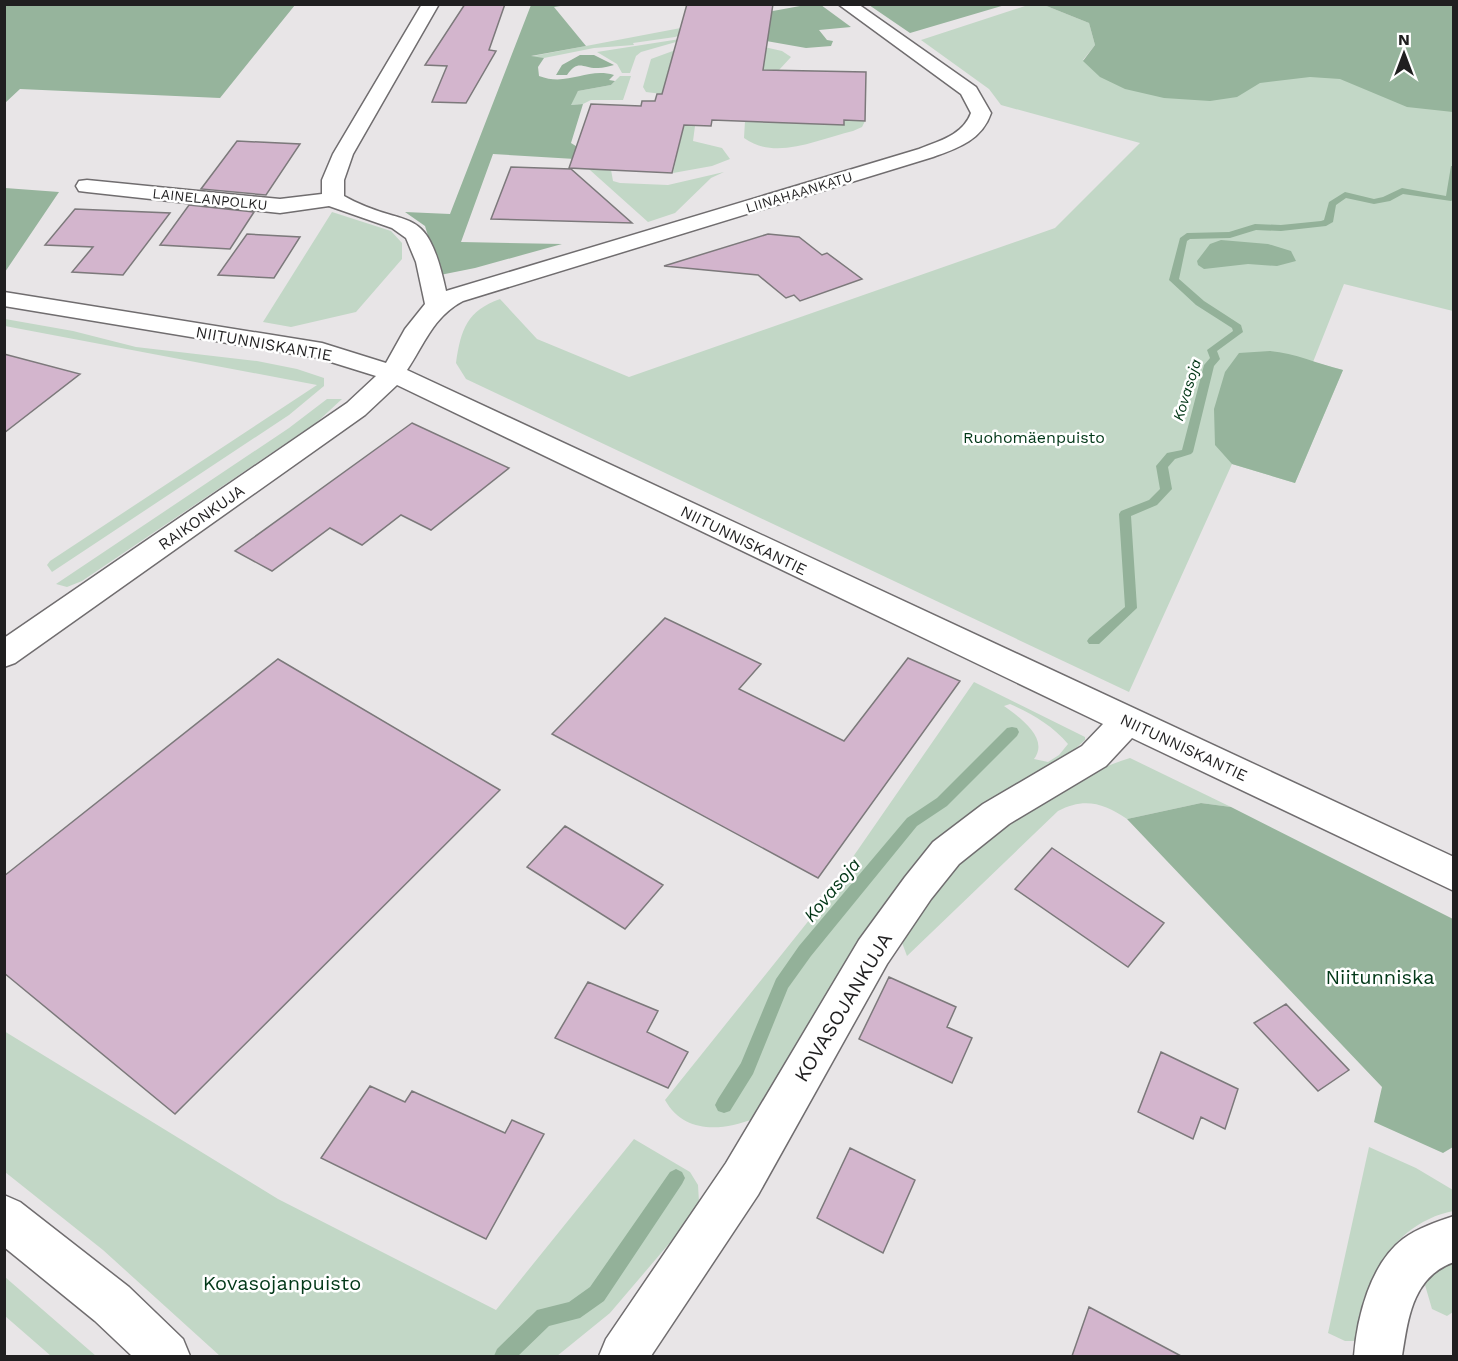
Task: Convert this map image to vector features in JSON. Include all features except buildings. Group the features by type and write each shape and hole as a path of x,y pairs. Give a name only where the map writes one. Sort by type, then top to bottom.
{"street":[{"path":"393,373 427,314 437,303 423,249 407,227 333,200 333,180 344,154 418,22 431,4"},
{"name":"LIINAHAANKATU","path":"437,303 926,153 962,138 976,127 981,113 969,91 846,4"},
{"name":"LAINELANPOLKU","path":"87,186 280,206 333,200"},
{"name":"NIITUNNISKANTIE","path":"4,299 322,351 393,373 434,390 879,605 1454,875"},
{"name":"RAIKONKUJA","path":"4,655 356,409 393,373"},
{"name":"KOVASOJANKUJA","path":"623,1356 742,1179 873,952 925,879 946,853 996,814 1094,756 1128,720"},
{"path":"4,1218 112,1304 166,1356"},
{"path":"1378,1356 1385,1307 1400,1276 1420,1253 1454,1239"}],"green space":[{"path":"5,4 295,5 220,98 20,89 5,103"},
{"path":"811,4 821,5 851,27 819,30 827,40 833,41 831,46 806,48 686,27"},
{"path":"531,5 567,5 554,7 586,46 531,56 544,58 538,67 539,76 559,79 604,73 614,75 609,80 615,81 611,85 578,91 571,105 583,104 571,143 579,148 575,159 493,154 461,242 562,244 475,268 440,275 425,226 405,212 450,214"},
{"path":"869,5 1005,5 910,33"},
{"name":"Ruohomäenpuisto","path":"1028,5 1044,5 1089,23 1095,45 1083,60 1453,5 1453,311 1344,284 1313,362 1343,370 1295,483 1232,464 1129,692 466,379 456,363 460,340 468,323 480,309 500,299 537,339 629,377 1055,228 1140,143 1001,105 989,89 921,40"},
{"path":"1044,5 1453,5 1453,112 1407,107 1340,79 1310,77 1260,83 1237,97 1210,101 1164,98 1125,89 1100,77 1083,61 1095,45 1089,23"},
{"path":"686,27 690,32 675,37 633,43 634,45 594,48 544,58 528,57"},
{"path":"683,40 641,52 636,56 630,73 622,73 617,64 597,52"},
{"path":"760,46 782,51 791,57 779,70 784,73 761,87 766,50 738,49"},
{"path":"681,48 691,60 671,60 662,94 646,92 643,87 651,59"},
{"path":"620,76 631,76 623,100 591,100 583,104 570,105 578,91 611,85"},
{"path":"844,120 865,121 862,127 853,131 812,143 783,148 756,145 744,138 745,121 844,125"},
{"path":"684,125 695,126 693,141 722,148 730,159 712,166 673,173"},
{"path":"581,162 610,164 613,181 620,183 668,185 724,172 711,178 675,213 648,222"},
{"path":"4,188 59,192 5,272"},
{"path":"332,212 391,231 402,243 402,259 356,312 291,327 263,322"},
{"path":"1221,240 1268,244 1291,251 1296,261 1277,266 1248,264 1204,269 1198,265 1197,261 1210,244"},
{"path":"5,319 73,331 136,347 257,361 297,369 324,378 324,386 289,415 52,572 47,565 50,561 317,385 5,326"},
{"path":"1270,351 1297,356 1343,370 1295,483 1232,464 1215,445 1214,409 1225,372 1239,353"},
{"path":"327,399 342,399 316,423 82,581 67,587 56,584 289,428"},
{"path":"974,682 1085,737 1085,740 1066,757 962,829 753,1119 729,1126 704,1127 682,1119 665,1100 810,919","holes":["1010,704 1034,716 1062,737 1068,744 1059,755 1048,762 1034,759 1038,751 1035,736 1024,722 1004,706"]},
{"path":"1130,758 1231,807 1201,803 1127,819 1110,809 1094,804 1077,804 1058,811 907,956 901,940 949,873 985,838 1058,790"},
{"name":"Niitunniska","path":"1201,803 1231,807 1453,919 1453,1147 1443,1153 1374,1122 1382,1087 1127,819"},
{"name":"Kovasojanpuisto","path":"4,1031 278,1199 496,1310 634,1139 690,1172 698,1185 699,1202 679,1232 610,1313 557,1356 220,1356 103,1250 5,1172"},
{"path":"1369,1147 1416,1168 1453,1190 1453,1211 1427,1220 1394,1245 1378,1268 1373,1281 1361,1341 1345,1341 1328,1333"},
{"path":"1453,1258 1453,1312 1447,1316 1432,1309 1425,1285 1441,1263"},
{"path":"4,1277 96,1356 51,1356 5,1316"}],"shaded area":[{"path":"580,55 594,55 614,65 598,68 578,66 567,75 556,75 562,65"}],"waterway":[{"name":"Kovasoja","path":"1094,641 1131,608 1125,514 1158,499 1166,489 1162,466 1171,456 1187,452 1209,365 1215,359 1212,350 1238,332 1237,327 1200,303 1174,280 1183,240 1187,236 1230,235 1255,227 1281,228 1323,224 1328,222 1332,204 1345,195 1380,201 1402,191 1448,199 1451,197 1454,168"},
{"name":"Kovasoja","path":"724,1105 747,1068 782,984 805,951 912,822 942,802 1012,732"},
{"name":"Kovasoja","path":"504,1356 544,1317 573,1311 597,1294 676,1178"}]}
